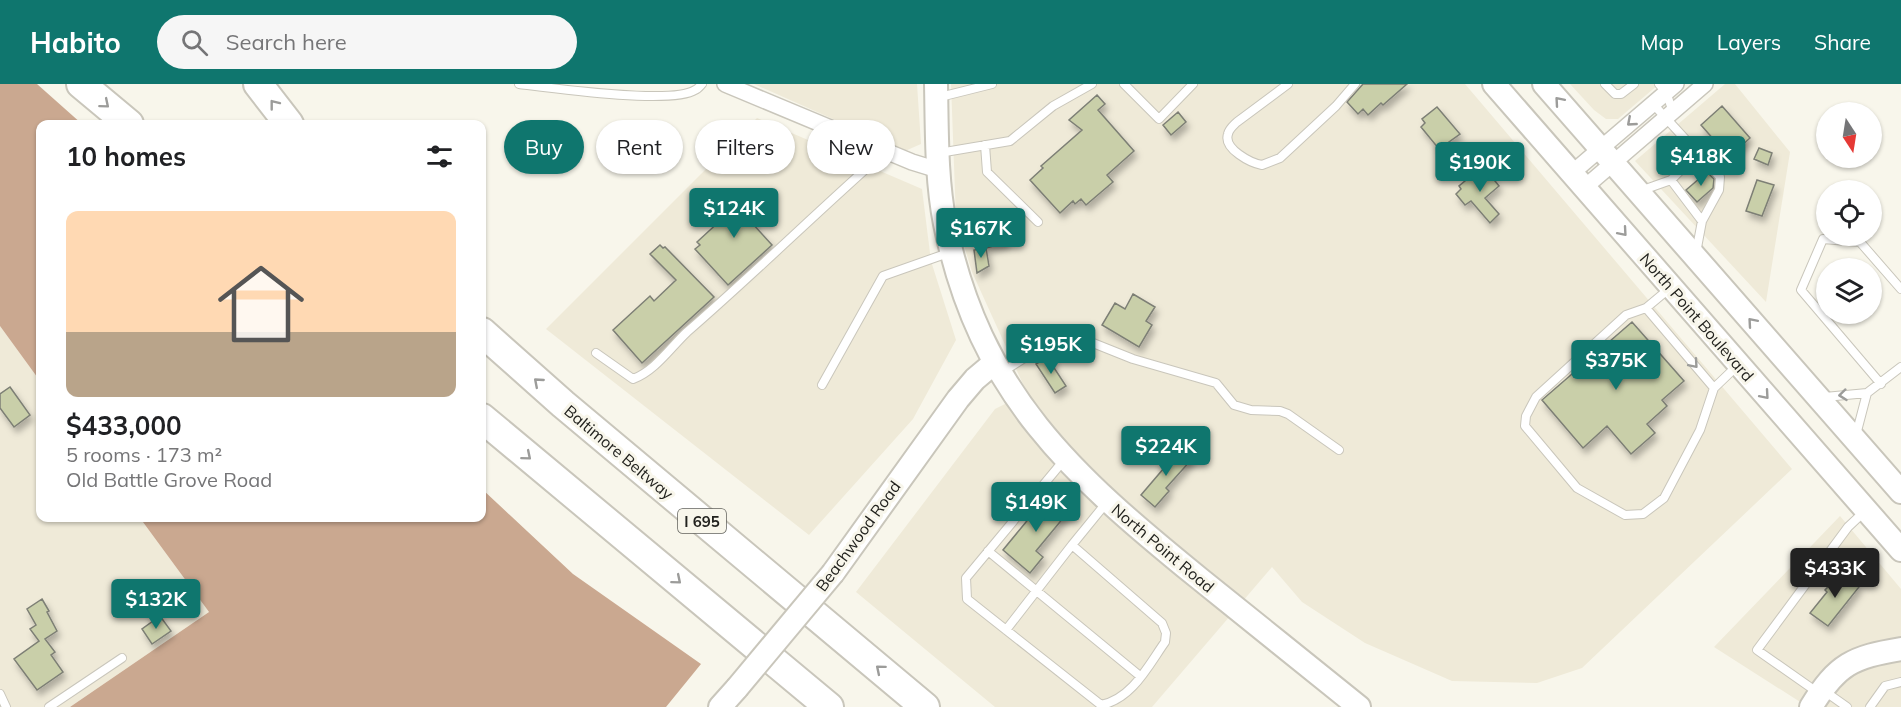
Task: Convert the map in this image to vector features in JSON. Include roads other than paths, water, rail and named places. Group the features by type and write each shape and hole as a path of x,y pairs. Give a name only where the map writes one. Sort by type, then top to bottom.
{"highway":[{"path":"81,84 124,120"},
{"path":"258,84 286,120"},
{"name":"Baltimore Beltway","path":"486,336 563,404 925,707"},
{"path":"486,421 829,707"}],"street":[{"path":"725,84 812,120"},
{"name":"North Point Boulevard","path":"1494,84 1901,550"},
{"path":"1544,84 1901,492"},
{"path":"1578,181 1607,156 1670,115 1706,84"},
{"path":"1607,156 1667,87"},
{"name":"North Point Road","path":"936,91 942,202 952,252 972,315 997,368 1020,405 1065,459 1107,501 1359,707"},
{"path":"895,153 938,161"},
{"name":"Beachwood Road","path":"720,707 833,573 958,399 975,379 997,368"},
{"path":"1818,697 1835,673 1846,665 1875,653 1901,649"}],"lane":[{"path":"519,84 579,92 666,96 694,91 702,84"},
{"path":"936,91 992,84"},
{"path":"938,161 985,145 1010,141 1053,106 1092,84"},
{"path":"1124,84 1159,119 1193,84"},
{"path":"1288,84 1237,122 1230,130 1227,136 1228,142 1248,160 1262,165 1280,158 1336,106 1355,84"},
{"path":"1605,84 1615,94 1621,94 1634,84"},
{"path":"1667,87 1670,115"},
{"path":"1653,104 1670,115 1698,153 1720,177 1719,190 1702,221 1696,257"},
{"path":"985,145 987,172 1038,222"},
{"path":"1638,191 1671,180 1698,153"},
{"path":"596,353 633,379 645,375 678,341 761,267 859,174"},
{"path":"1671,180 1702,221"},
{"path":"1881,384 1801,290 1823,239 1860,242 1901,289"},
{"path":"822,385 883,276 952,252"},
{"path":"1671,287 1646,308 1626,315 1536,397 1526,416 1526,426 1577,488 1625,515 1643,514 1664,498 1700,430 1714,388 1738,364"},
{"path":"1646,308 1714,388"},
{"path":"997,368 1071,339 1083,339 1133,359 1216,383 1234,405 1251,410 1280,411 1288,414 1339,450"},
{"path":"1819,398 1867,393 1901,367"},
{"path":"1854,439 1867,393"},
{"path":"1065,459 966,578 967,599 1101,705 1112,703 1128,693 1165,642 1166,633 1161,623 1072,545"},
{"path":"1006,630 1107,501"},
{"path":"1847,707 1818,697 1757,650 1848,527 1866,510"},
{"path":"988,551 1140,676"},
{"path":"49,707 122,658"},
{"path":"1870,707 1885,686 1901,682"},
{"path":"0,694 6,707"}]}
